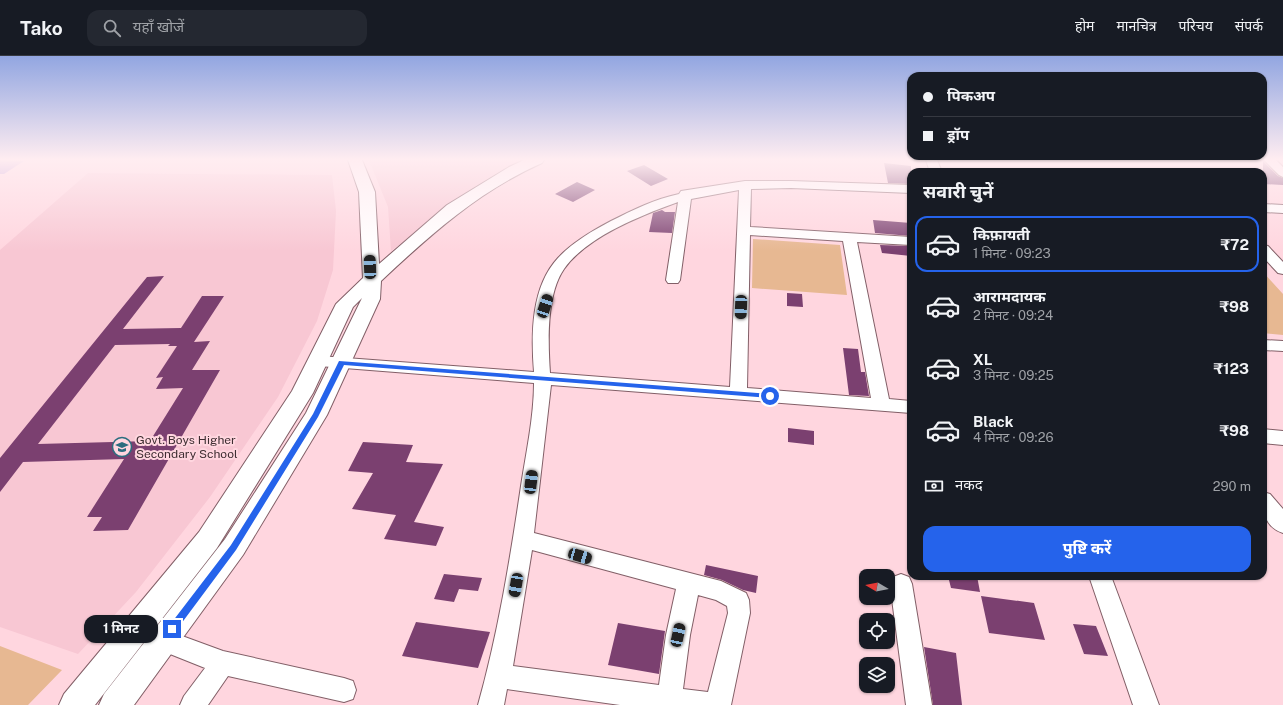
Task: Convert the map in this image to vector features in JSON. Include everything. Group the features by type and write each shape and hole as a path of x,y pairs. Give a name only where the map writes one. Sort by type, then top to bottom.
{"street":[{"path":"75,705 208,540 302,393 330,362 371,299 372,278 370,267 366,190"},
{"path":"372,278 453,208 481,190"},
{"path":"492,705 499,676 524,539 543,378 540,334 554,275 564,260 596,235 618,221 662,201 685,194 710,190"},
{"path":"738,394 745,190"},
{"path":"673,280 685,194"},
{"path":"1267,208 1283,209"},
{"path":"744,231 907,240"},
{"path":"849,237 881,405"},
{"path":"1267,254 1274,264"},
{"path":"1267,344 1283,346"},
{"path":"330,362 907,407"},
{"path":"115,705 234,547 316,415 330,362"},
{"path":"1267,436 1283,438"},
{"path":"1267,505 1283,524"},
{"path":"524,539 689,583 733,596 738,600 740,605 739,613 718,705"},
{"path":"1101,580 1146,705"},
{"path":"669,699 678,635 689,583"},
{"path":"901,584 919,705"},
{"path":"164,640 223,663 344,690"},
{"path":"193,705 223,663"},
{"path":"499,676 710,705"}],"shaded area":[{"name":"Govt. Boys Higher Secondary School","path":"68,190 334,190 336,211 333,270 317,321 278,397 210,497 136,592 78,654 0,627 0,250"},
{"path":"381,190 474,190 464,196 391,251 388,207"},
{"path":"753,239 840,245 847,295 752,288"},
{"path":"1267,276 1283,294 1283,335 1267,333"},
{"path":"0,646 62,670 28,705 0,705"}],"building":[{"path":"562,190 594,190 573,202 555,194"},
{"path":"662,210 665,212 675,212 672,233 649,232 653,213"},
{"path":"873,220 907,223 907,236 875,233"},
{"path":"880,245 907,246 907,256 882,253"},
{"path":"164,276 123,329 181,328 202,296 224,296 194,342 210,341 192,370 220,370 128,530 93,531 102,517 87,517 124,459 23,462 0,492 0,458 147,277","holes":["170,344 168,346 177,346 156,378 163,377 156,389 183,388 150,441 38,444 115,345"]},
{"path":"787,293 802,294 803,307 787,306"},
{"path":"843,348 858,349 861,372 865,372 869,396 849,395"},
{"path":"788,428 814,431 814,445 788,442"},
{"path":"363,442 413,445 406,462 443,464 414,522 444,527 436,546 384,539 396,515 352,509 373,473 348,471"},
{"path":"706,565 758,576 756,593 743,590 722,580 704,575"},
{"path":"444,574 482,578 478,591 459,589 454,602 434,599"},
{"path":"949,580 978,580 980,592 951,588"},
{"path":"981,596 1034,603 1045,640 989,633"},
{"path":"416,622 490,632 478,668 402,656"},
{"path":"618,623 665,631 659,674 608,665"},
{"path":"1073,624 1096,626 1108,656 1084,654"},
{"path":"924,647 956,653 962,705 933,705"}],"place":[{"name":"Govt. Boys Higher Secondary School","path":"122,447"}],"route":[{"path":"172,629 234,547 316,415 342,363 770,396"}]}
